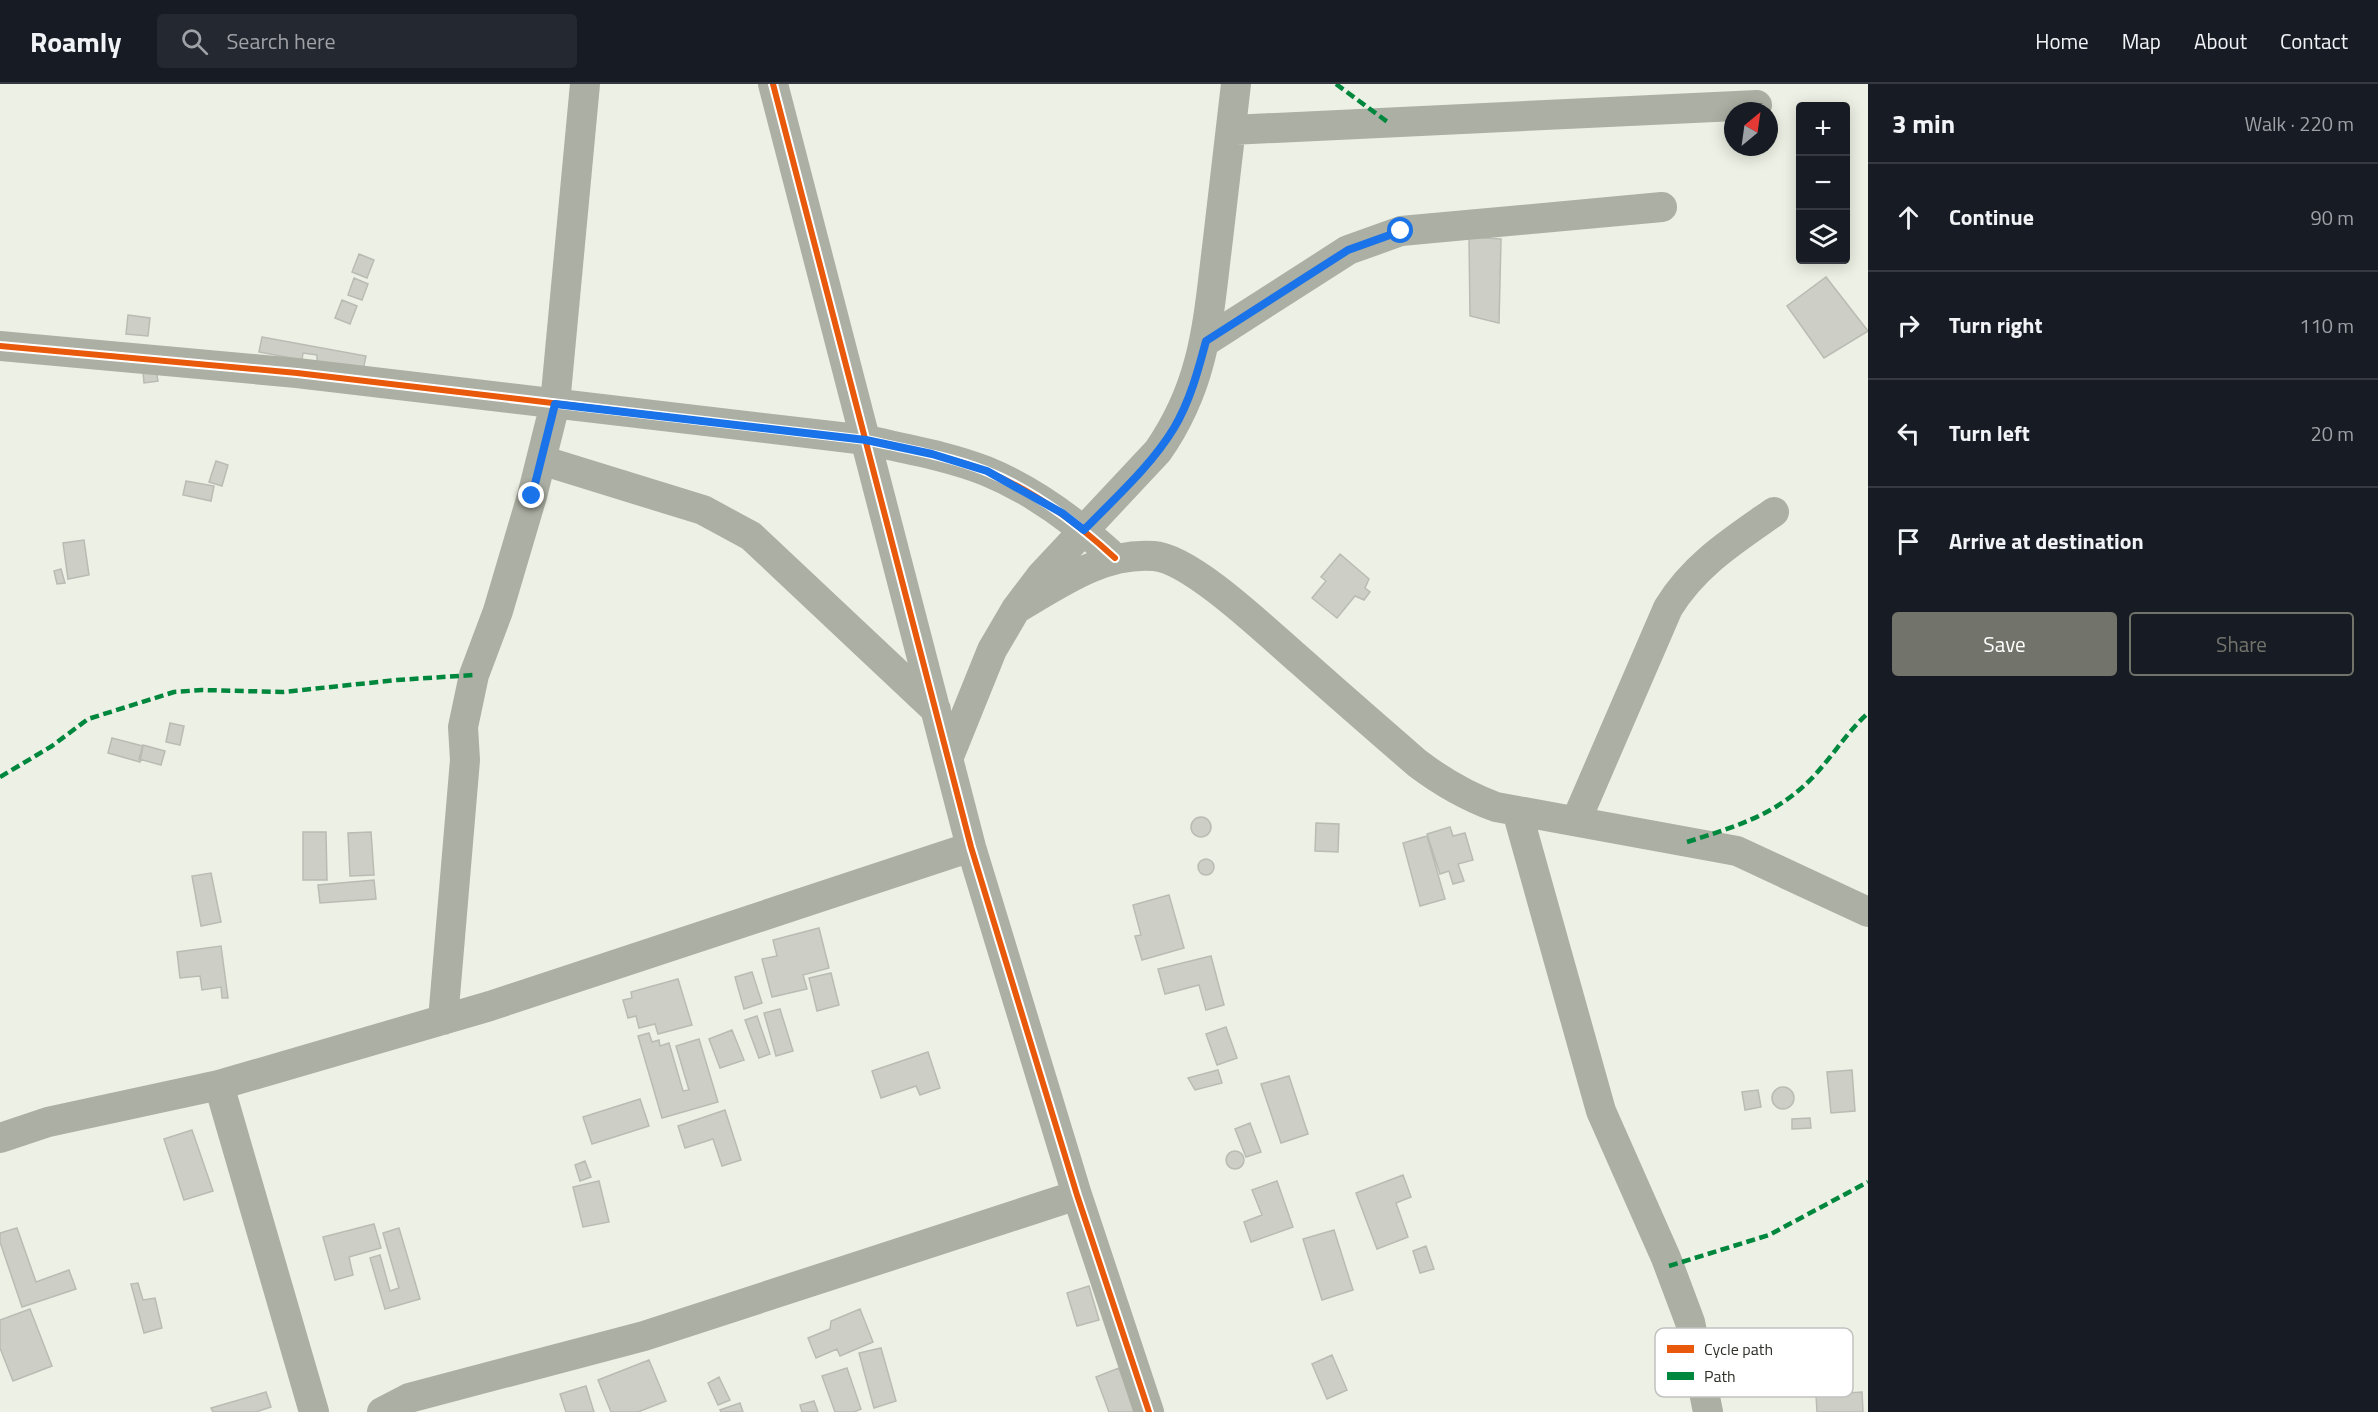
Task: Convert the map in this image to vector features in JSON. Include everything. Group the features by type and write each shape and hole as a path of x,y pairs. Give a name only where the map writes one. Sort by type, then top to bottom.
{"street":[{"path":"443,1020 465,760 463,727 474,675 498,611 555,404 585,84"},
{"path":"773,84 971,847 1077,1195 1149,1412"},
{"path":"948,759 992,650 1016,609 1041,576 1158,451 1174,428 1188,399 1206,341 1236,84"},
{"path":"1231,130 1724,107"},
{"path":"1206,341 1348,250 1401,231 1662,207"},
{"path":"0,346 297,373 866,440 932,454 987,471 1037,498 1084,530 1115,558"},
{"path":"541,460 703,510 751,536 936,710"},
{"path":"1576,821 1668,608 1679,589 1713,555 1774,512"},
{"path":"1016,609 1080,572 1115,558 1156,556 1189,569 1230,599 1417,763 1444,783 1469,797 1496,807 1737,851 1868,912"},
{"path":"1517,811 1601,1111 1666,1258 1691,1328"},
{"path":"0,1138 48,1122 219,1085 490,1006 971,847"},
{"path":"219,1085 314,1412"},
{"path":"382,1412 410,1398 644,1336 1077,1195"},
{"path":"1705,1397 1708,1412"}],"building":[{"path":"1469,237 1501,239 1499,323 1470,316"},
{"path":"359,254 374,260 367,278 352,272"},
{"path":"1826,277 1868,331 1824,358 1787,306"},
{"path":"354,278 368,284 362,300 348,295"},
{"path":"342,300 357,306 350,324 335,318"},
{"path":"128,315 150,318 148,336 126,334"},
{"path":"262,337 366,356 363,370 317,362 317,355 303,353 302,360 259,352"},
{"path":"156,370 158,381 144,383 143,372"},
{"path":"216,461 228,465 222,486 209,482"},
{"path":"186,481 214,486 211,501 183,495"},
{"path":"84,540 89,575 68,579 63,543"},
{"path":"1340,554 1369,579 1365,588 1370,592 1364,600 1355,596 1337,618 1312,598 1326,581 1321,577"},
{"path":"61,569 65,583 57,584 54,571"},
{"path":"170,723 184,726 180,745 166,742"},
{"path":"112,738 143,746 140,762 108,753"},
{"path":"143,745 165,751 161,765 139,759"},
{"path":"1201,817 1208,820 1211,827 1208,834 1201,837 1194,834 1191,827 1194,820"},
{"path":"1316,823 1339,824 1338,852 1315,851"},
{"path":"1450,827 1453,836 1465,833 1473,860 1458,864 1464,881 1453,884 1449,871 1440,874 1427,834"},
{"path":"303,832 326,832 327,880 303,880"},
{"path":"371,832 374,875 350,876 348,833"},
{"path":"1427,836 1445,899 1420,906 1403,843"},
{"path":"1206,859 1212,861 1214,867 1212,873 1206,875 1200,873 1198,867 1200,861"},
{"path":"211,873 221,922 201,926 192,876"},
{"path":"374,880 376,899 320,903 318,885"},
{"path":"1169,895 1184,948 1142,960 1135,936 1141,935 1133,905"},
{"path":"819,928 829,968 803,975 807,989 772,997 762,959 777,956 773,940"},
{"path":"221,946 228,998 222,998 221,987 202,990 200,976 180,978 177,952"},
{"path":"1211,956 1224,1005 1206,1010 1199,985 1165,994 1158,969"},
{"path":"752,972 762,1003 744,1009 735,977"},
{"path":"831,973 839,1005 817,1011 809,978"},
{"path":"678,979 692,1025 658,1034 655,1024 639,1028 636,1016 628,1018 623,1000 632,998 631,992"},
{"path":"780,1009 793,1051 776,1056 764,1013"},
{"path":"757,1016 770,1054 759,1058 745,1020"},
{"path":"1226,1027 1237,1058 1217,1065 1206,1034"},
{"path":"732,1030 744,1060 720,1068 709,1039"},
{"path":"649,1033 652,1042 659,1040 660,1046 669,1043 683,1091 689,1090 676,1046 699,1039 718,1102 662,1118 638,1036"},
{"path":"928,1052 940,1088 920,1095 916,1086 881,1098 872,1071"},
{"path":"1218,1070 1222,1083 1195,1090 1188,1078"},
{"path":"1852,1070 1855,1111 1831,1113 1827,1072"},
{"path":"1289,1076 1308,1134 1281,1143 1261,1084"},
{"path":"1783,1087 1791,1090 1794,1098 1791,1106 1783,1109 1775,1106 1772,1098 1775,1090"},
{"path":"1758,1090 1761,1107 1745,1110 1742,1092"},
{"path":"640,1099 649,1126 592,1144 583,1117"},
{"path":"725,1110 741,1160 722,1166 713,1139 685,1148 678,1126"},
{"path":"1810,1118 1811,1128 1792,1129 1792,1119"},
{"path":"1250,1123 1261,1152 1246,1157 1235,1129"},
{"path":"192,1130 213,1191 184,1200 164,1139"},
{"path":"1235,1151 1241,1154 1244,1160 1241,1166 1235,1169 1229,1166 1226,1160 1229,1154"},
{"path":"585,1161 591,1177 580,1181 575,1165"},
{"path":"1403,1175 1411,1197 1396,1203 1408,1237 1377,1249 1356,1193"},
{"path":"599,1181 609,1222 583,1227 573,1187"},
{"path":"1277,1181 1293,1227 1251,1242 1244,1222 1262,1215 1252,1190"},
{"path":"374,1224 381,1248 349,1257 353,1275 335,1280 323,1237"},
{"path":"17,1228 36,1282 69,1270 76,1289 22,1307 0,1242 0,1233"},
{"path":"399,1228 420,1299 385,1309 370,1258 380,1255 390,1291 399,1288 383,1233"},
{"path":"1334,1230 1353,1290 1322,1300 1303,1239"},
{"path":"1426,1246 1434,1269 1420,1273 1413,1251"},
{"path":"138,1283 143,1300 155,1298 162,1328 144,1333 131,1284"},
{"path":"1089,1286 1099,1320 1077,1326 1067,1293"},
{"path":"30,1309 52,1366 13,1381 0,1348 0,1320"},
{"path":"860,1309 873,1342 840,1356 837,1349 816,1358 808,1338 830,1329 831,1321"},
{"path":"881,1348 896,1401 874,1408 859,1353"},
{"path":"1332,1355 1347,1390 1327,1399 1312,1364"},
{"path":"649,1360 666,1401 638,1412 611,1412 598,1380"},
{"path":"847,1368 861,1409 854,1412 835,1412 822,1376"},
{"path":"1119,1368 1135,1412 1109,1412 1096,1377"},
{"path":"719,1377 730,1400 718,1405 708,1383"},
{"path":"586,1386 594,1412 566,1412 560,1394"},
{"path":"266,1392 271,1407 256,1412 213,1412 211,1408"},
{"path":"1862,1392 1863,1412 1817,1412 1816,1397 1853,1397 1853,1393"},
{"path":"814,1401 818,1412 802,1412 800,1405"},
{"path":"740,1403 743,1412 721,1412 720,1410"}],"marked path":[{"path":"1336,84 1389,123"},
{"path":"0,777 52,746 88,719 174,692 202,690 283,692 397,680 474,675"},
{"path":"1687,842 1751,820 1780,804 1815,775 1868,713"},
{"path":"1669,1266 1769,1235 1868,1182"}],"cycle path":[{"path":"773,84 971,847 1077,1195 1149,1412"},
{"path":"0,346 297,373 866,440 957,461 1004,479 1055,509 1115,558"}],"route":[{"path":"532,496 555,404 866,440 932,454 987,471 1021,488 1062,513 1084,530 1158,451 1174,428 1188,399 1206,341 1348,250 1401,231"}]}
